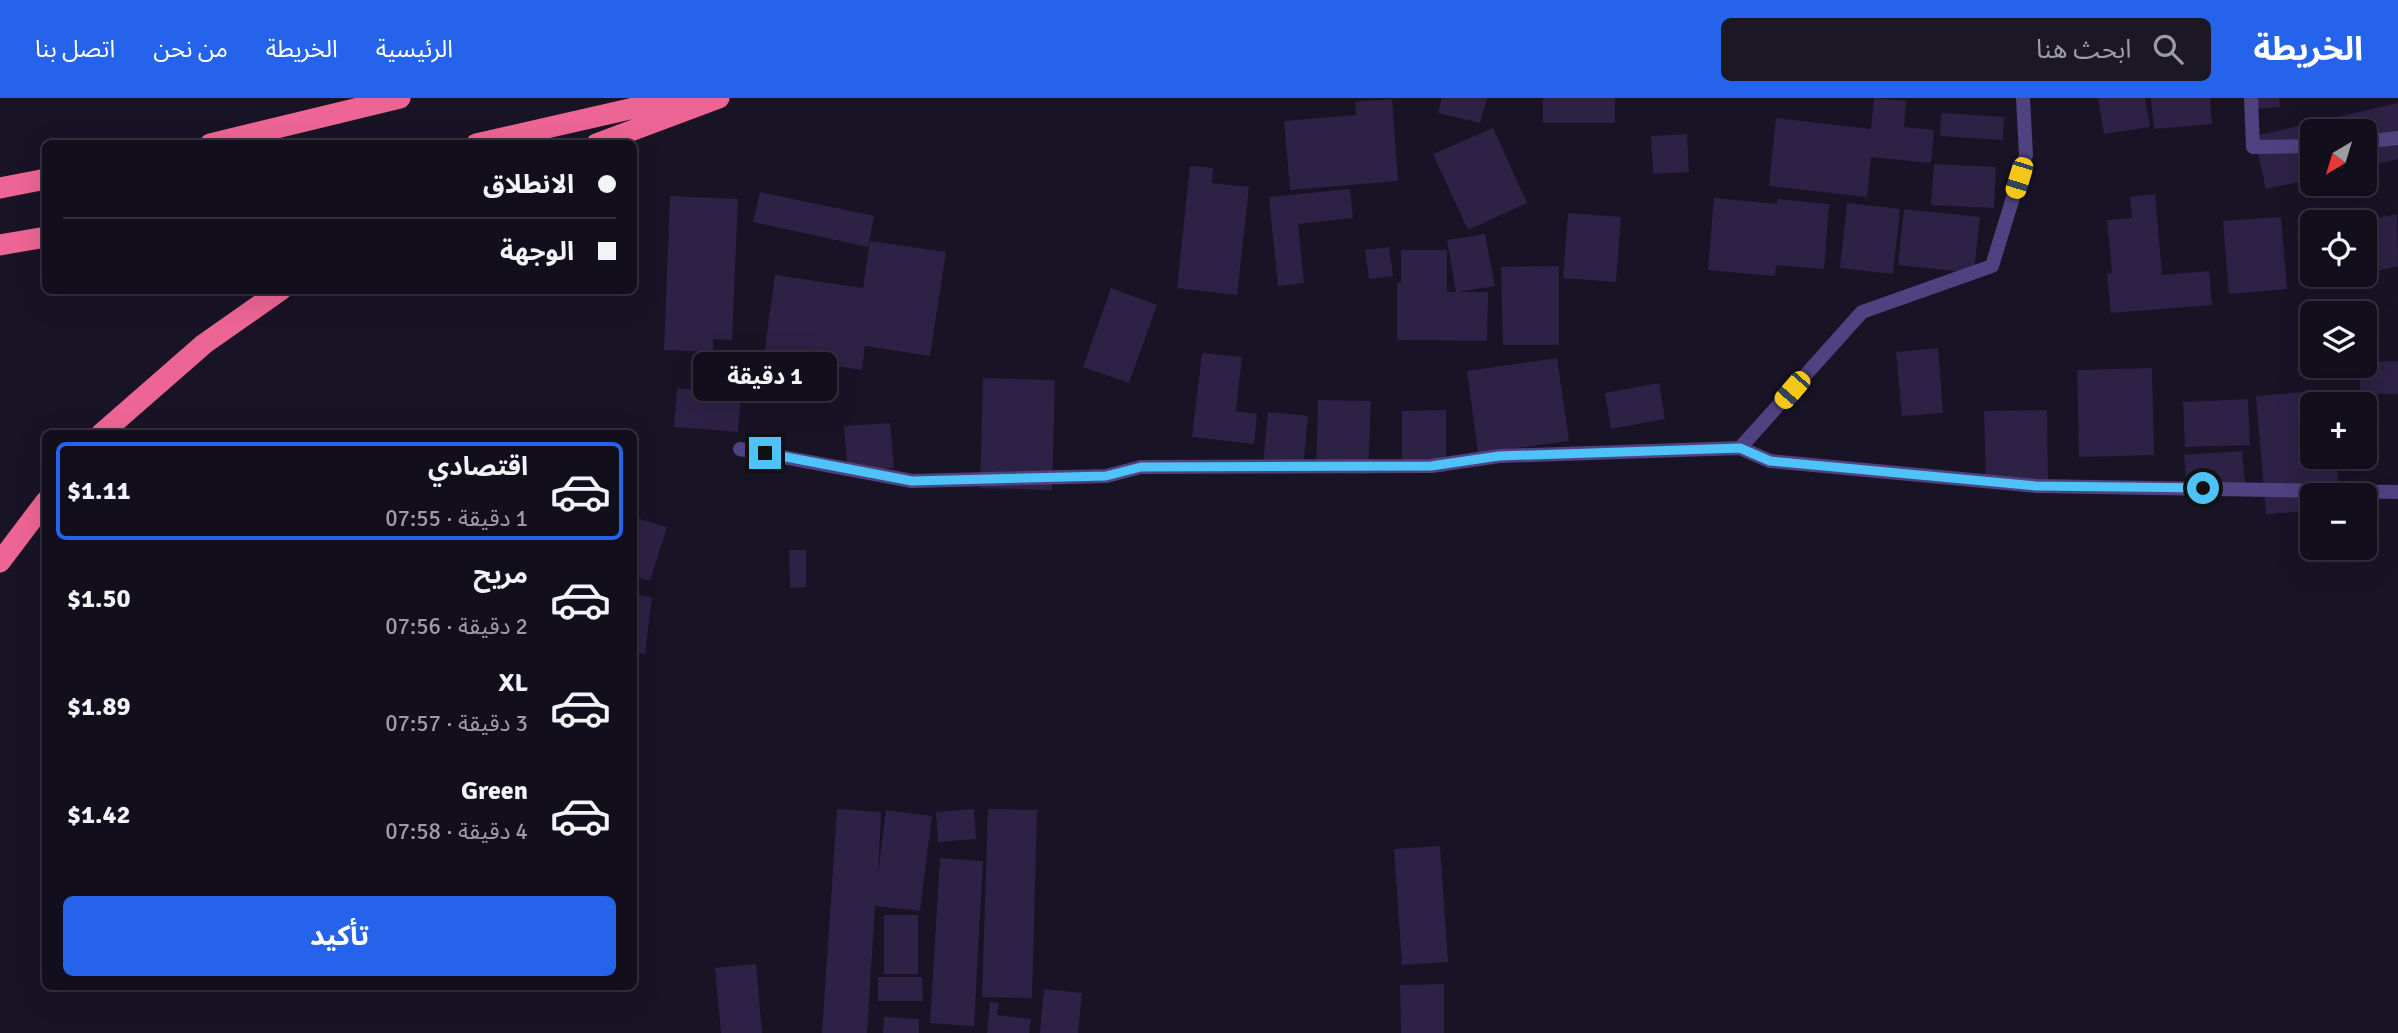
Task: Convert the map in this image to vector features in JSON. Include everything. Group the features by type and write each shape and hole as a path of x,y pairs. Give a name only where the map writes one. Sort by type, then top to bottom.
{"highway":[{"path":"227,140 400,98"},
{"path":"494,140 678,98"},
{"path":"607,140 719,98"},
{"path":"0,188 42,180"},
{"path":"0,245 42,238"},
{"path":"107,430 204,344 275,294"},
{"path":"0,562 42,507"}],"street":[{"path":"1740,448 1862,312 1992,266 2026,155 2024,98"},
{"path":"2251,98 2253,147 2300,146"},
{"path":"2377,140 2398,138"},
{"path":"740,449 912,481 1106,476 1141,467 1431,466 1499,456 1740,448 1770,461 2036,486 2398,492"}],"building":[{"path":"1442,98 1487,98 1480,123 1438,113"},
{"path":"1543,98 1615,98 1615,123 1543,123"},
{"path":"1874,98 1906,101 1904,127 1934,130 1931,163 1871,157 1867,197 1769,186 1776,118 1871,129"},
{"path":"2098,98 2145,98 2150,127 2104,134"},
{"path":"2151,98 2210,98 2212,124 2154,129"},
{"path":"2255,98 2279,98 2280,107 2256,109"},
{"path":"1392,99 1398,181 1290,190 1284,121 1356,115 1355,102"},
{"path":"2398,103 2398,159 2377,164 2377,119 2328,119"},
{"path":"1941,113 2004,117 2003,140 1940,136"},
{"path":"2300,125 2300,182 2266,189 2254,136"},
{"path":"1493,128 1527,203 1468,230 1433,154"},
{"path":"1687,134 1689,172 1653,174 1651,136"},
{"path":"1934,164 1996,167 1994,208 1931,205"},
{"path":"1190,166 1213,168 1212,183 1249,187 1237,295 1177,288"},
{"path":"1350,189 1353,218 1298,224 1304,283 1278,286 1269,197"},
{"path":"760,192 874,216 868,247 753,222"},
{"path":"2155,194 2162,275 2209,271 2212,305 2111,313 2107,274 2112,273 2107,220 2132,218 2130,197"},
{"path":"670,196 738,199 732,340 713,339 713,352 664,350"},
{"path":"1714,198 1777,204 1777,199 1829,204 1824,269 1776,265 1775,276 1708,270"},
{"path":"1847,203 1900,209 1893,274 1840,268"},
{"path":"1904,209 1980,217 1974,273 1898,265"},
{"path":"1568,213 1621,217 1616,282 1563,278"},
{"path":"2397,214 2398,266 2377,271 2377,218"},
{"path":"2281,217 2287,289 2229,294 2223,221"},
{"path":"1485,234 1495,286 1458,292 1488,292 1487,341 1397,340 1397,282 1401,283 1401,250 1447,250 1447,292 1456,292 1447,240"},
{"path":"870,241 946,252 930,356 865,346 862,370 764,355 775,275 863,288"},
{"path":"1389,247 1393,276 1369,279 1365,250"},
{"path":"1559,266 1559,345 1503,345 1501,267"},
{"path":"1111,288 1157,305 1129,383 1083,367"},
{"path":"1938,348 1943,413 1902,416 1896,352"},
{"path":"1202,353 1242,357 1236,411 1257,414 1254,444 1192,437"},
{"path":"1557,358 1569,441 1478,453 1467,371"},
{"path":"2398,361 2398,394 2360,392 2360,378 2377,378 2377,362"},
{"path":"2152,368 2154,455 2079,457 2077,370"},
{"path":"983,378 1055,380 1052,490 980,488"},
{"path":"1659,383 1665,419 1611,429 1605,393"},
{"path":"677,388 741,394 738,432 674,427"},
{"path":"2300,392 2300,469 2337,469 2339,483 2300,483 2300,512 2266,514 2256,396"},
{"path":"2248,399 2250,445 2185,447 2183,402"},
{"path":"1318,400 1371,401 1368,474 1316,472"},
{"path":"1446,410 1446,472 1402,472 1402,411"},
{"path":"2047,410 2048,484 1986,485 1984,411"},
{"path":"1268,412 1308,416 1303,469 1263,465"},
{"path":"890,423 894,468 848,472 844,426"},
{"path":"2242,451 2246,493 2188,498 2184,455"},
{"path":"637,518 667,527 650,581 637,577"},
{"path":"789,550 806,550 806,587 790,588"},
{"path":"637,594 652,597 645,654 637,653"},
{"path":"837,809 881,812 878,875 886,810 932,816 920,911 875,906 867,1033 822,1033"},
{"path":"974,809 976,839 938,842 936,812"},
{"path":"988,809 1037,810 1032,998 982,997"},
{"path":"1440,846 1448,962 1402,965 1394,849"},
{"path":"940,858 983,861 974,1026 930,1023"},
{"path":"884,915 918,915 918,974 884,974"},
{"path":"756,964 762,1033 721,1033 715,968"},
{"path":"878,977 922,977 923,1001 878,1001"},
{"path":"1444,984 1444,1033 1401,1033 1400,985"},
{"path":"1044,989 1082,993 1078,1033 1040,1033"},
{"path":"990,1002 999,1003 997,1015 1031,1019 1029,1033 987,1033"},
{"path":"884,1017 919,1019 919,1033 883,1033"}],"route":[{"path":"765,453 912,481 1106,476 1141,467 1431,466 1499,456 1740,448 1770,461 2036,486 2203,488"}]}
